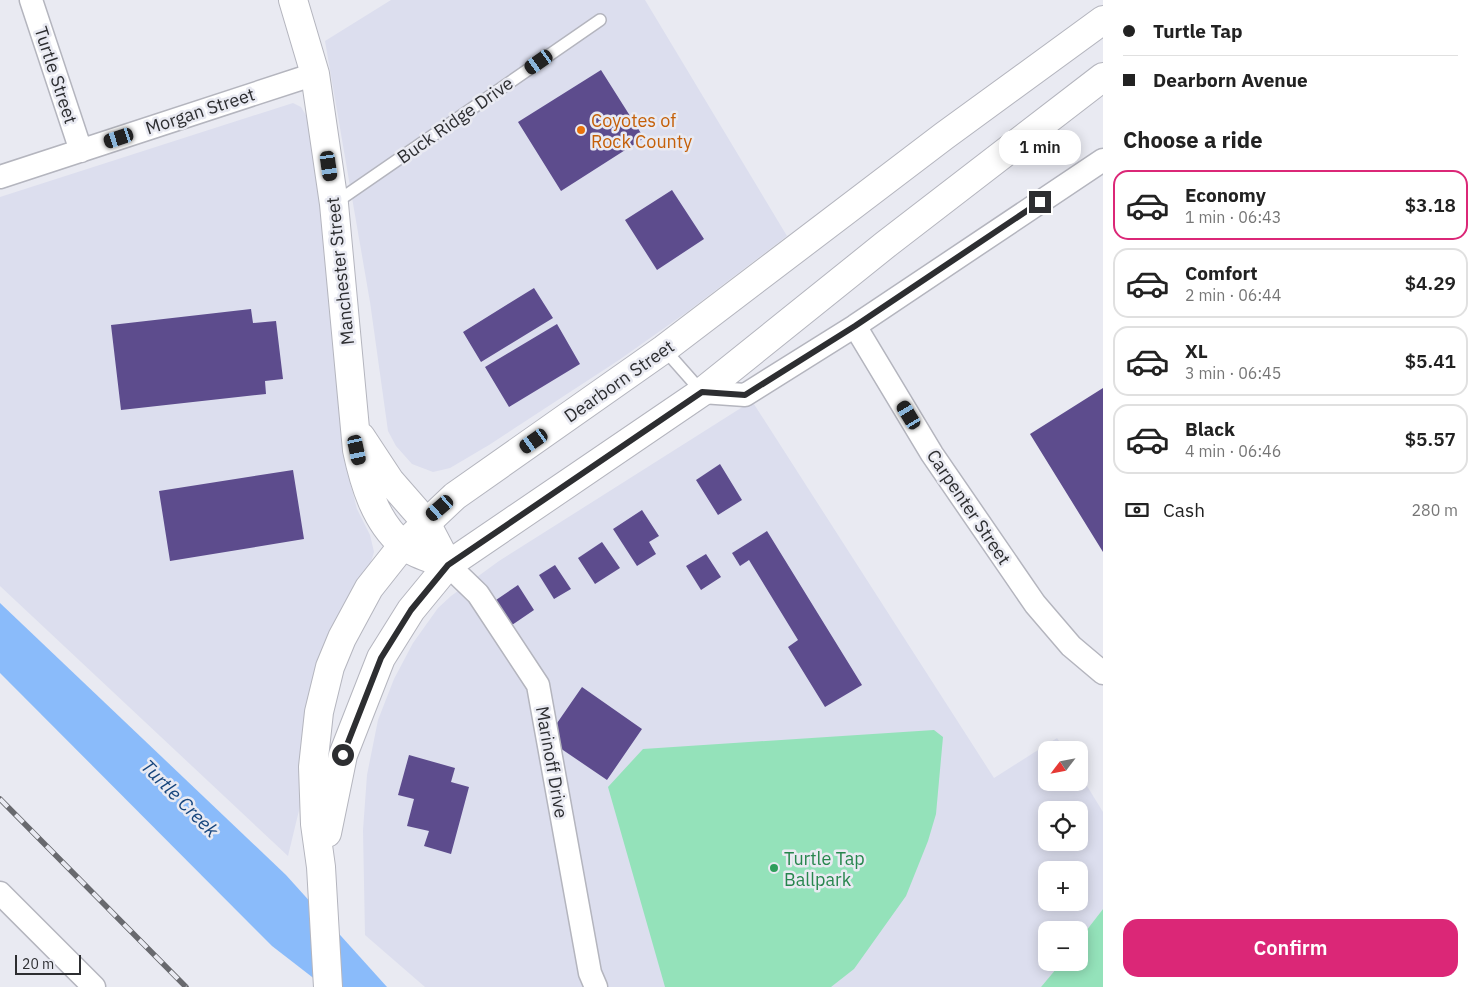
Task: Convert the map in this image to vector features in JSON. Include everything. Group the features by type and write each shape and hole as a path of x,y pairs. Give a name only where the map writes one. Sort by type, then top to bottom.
{"main road":[{"name":"Manchester Street","path":"293,0 315,74 334,204 355,427 364,482 384,522 403,545 448,565"},
{"name":"Dearborn Street","path":"321,867 315,824 313,767 319,712 330,667 342,638 369,588 425,521 455,496 664,349 944,136 1103,20"},
{"path":"328,987 321,867 332,800 343,755 381,658 411,610 448,565 702,392 975,175 1103,77"},
{"name":"Manchester Street","path":"355,427 390,481 425,521 448,565"}],"street":[{"name":"Turtle Street","path":"31,0 81,151"},
{"name":"Morgan Street","path":"0,177 315,74"},
{"path":"702,392 745,395 855,326 1103,160"},
{"name":"Carpenter Street","path":"855,326 932,454 1035,604 1071,646 1103,673"},
{"name":"Marinoff Drive","path":"448,565 478,594 538,685 590,973 596,987"},
{"path":"0,893 94,987"}],"lane":[{"name":"Buck Ridge Drive","path":"334,204 600,20"},
{"path":"664,349 702,392"}],"shaded area":[{"path":"391,0 645,0 787,236 687,312 619,360 489,445 450,468 433,472 412,464 396,446 388,431 370,302 325,41"},
{"path":"293,103 301,107 307,117 314,141 349,478 357,509 370,535 374,552 308,773 288,856 0,586 0,197"},
{"path":"752,401 994,778 1038,750 1038,791 1088,791 1088,788 1103,812 1103,909 1088,928 1088,921 1038,921 1038,971 1054,971 1041,987 425,987 365,935 363,830 367,775 378,720 394,679 413,643 438,608 451,596 499,561"}],"green space":[{"name":"Turtle Tap Ballpark","path":"934,730 943,737 936,814 928,841 906,896 854,969 831,987 665,987 608,787 643,749"},
{"path":"1103,909 1103,987 1041,987 1054,971 1088,971 1088,928"}],"water":[{"name":"Turtle Creek","path":"0,603 286,875 387,987 325,987 272,946 0,673"}],"building":[{"name":"Coyotes of Rock County","path":"601,70 644,138 561,191 518,122"},
{"path":"672,190 704,239 657,270 625,220"},
{"path":"534,288 553,318 481,362 463,332"},
{"path":"251,309 253,323 276,321 283,379 265,381 266,394 121,410 111,325"},
{"path":"557,324 580,364 509,407 485,367"},
{"path":"1103,388 1103,552 1030,434"},
{"path":"720,464 742,500 718,515 696,480"},
{"path":"293,470 304,539 170,561 159,491"},
{"path":"642,510 659,536 649,542 656,554 637,566 613,529"},
{"path":"767,531 862,685 825,707 788,647 798,640 749,560 740,566 732,553"},
{"path":"602,542 620,568 595,584 578,558"},
{"path":"706,554 721,577 701,590 686,566"},
{"path":"555,565 571,589 554,599 539,575"},
{"path":"518,585 534,610 512,625 496,600"},
{"path":"582,687 642,729 607,780 560,748 555,726"},
{"path":"409,755 455,768 451,782 469,787 451,854 424,846 429,831 407,826 414,799 398,795"}],"railway":[{"path":"0,799 186,987"}],"place":[{"name":"Coyotes of Rock County","path":"581,130"},
{"name":"Turtle Tap Ballpark","path":"774,868"}],"route":[{"path":"343,755 381,658 411,610 448,565 702,392 745,395 855,326 1040,202"}]}
